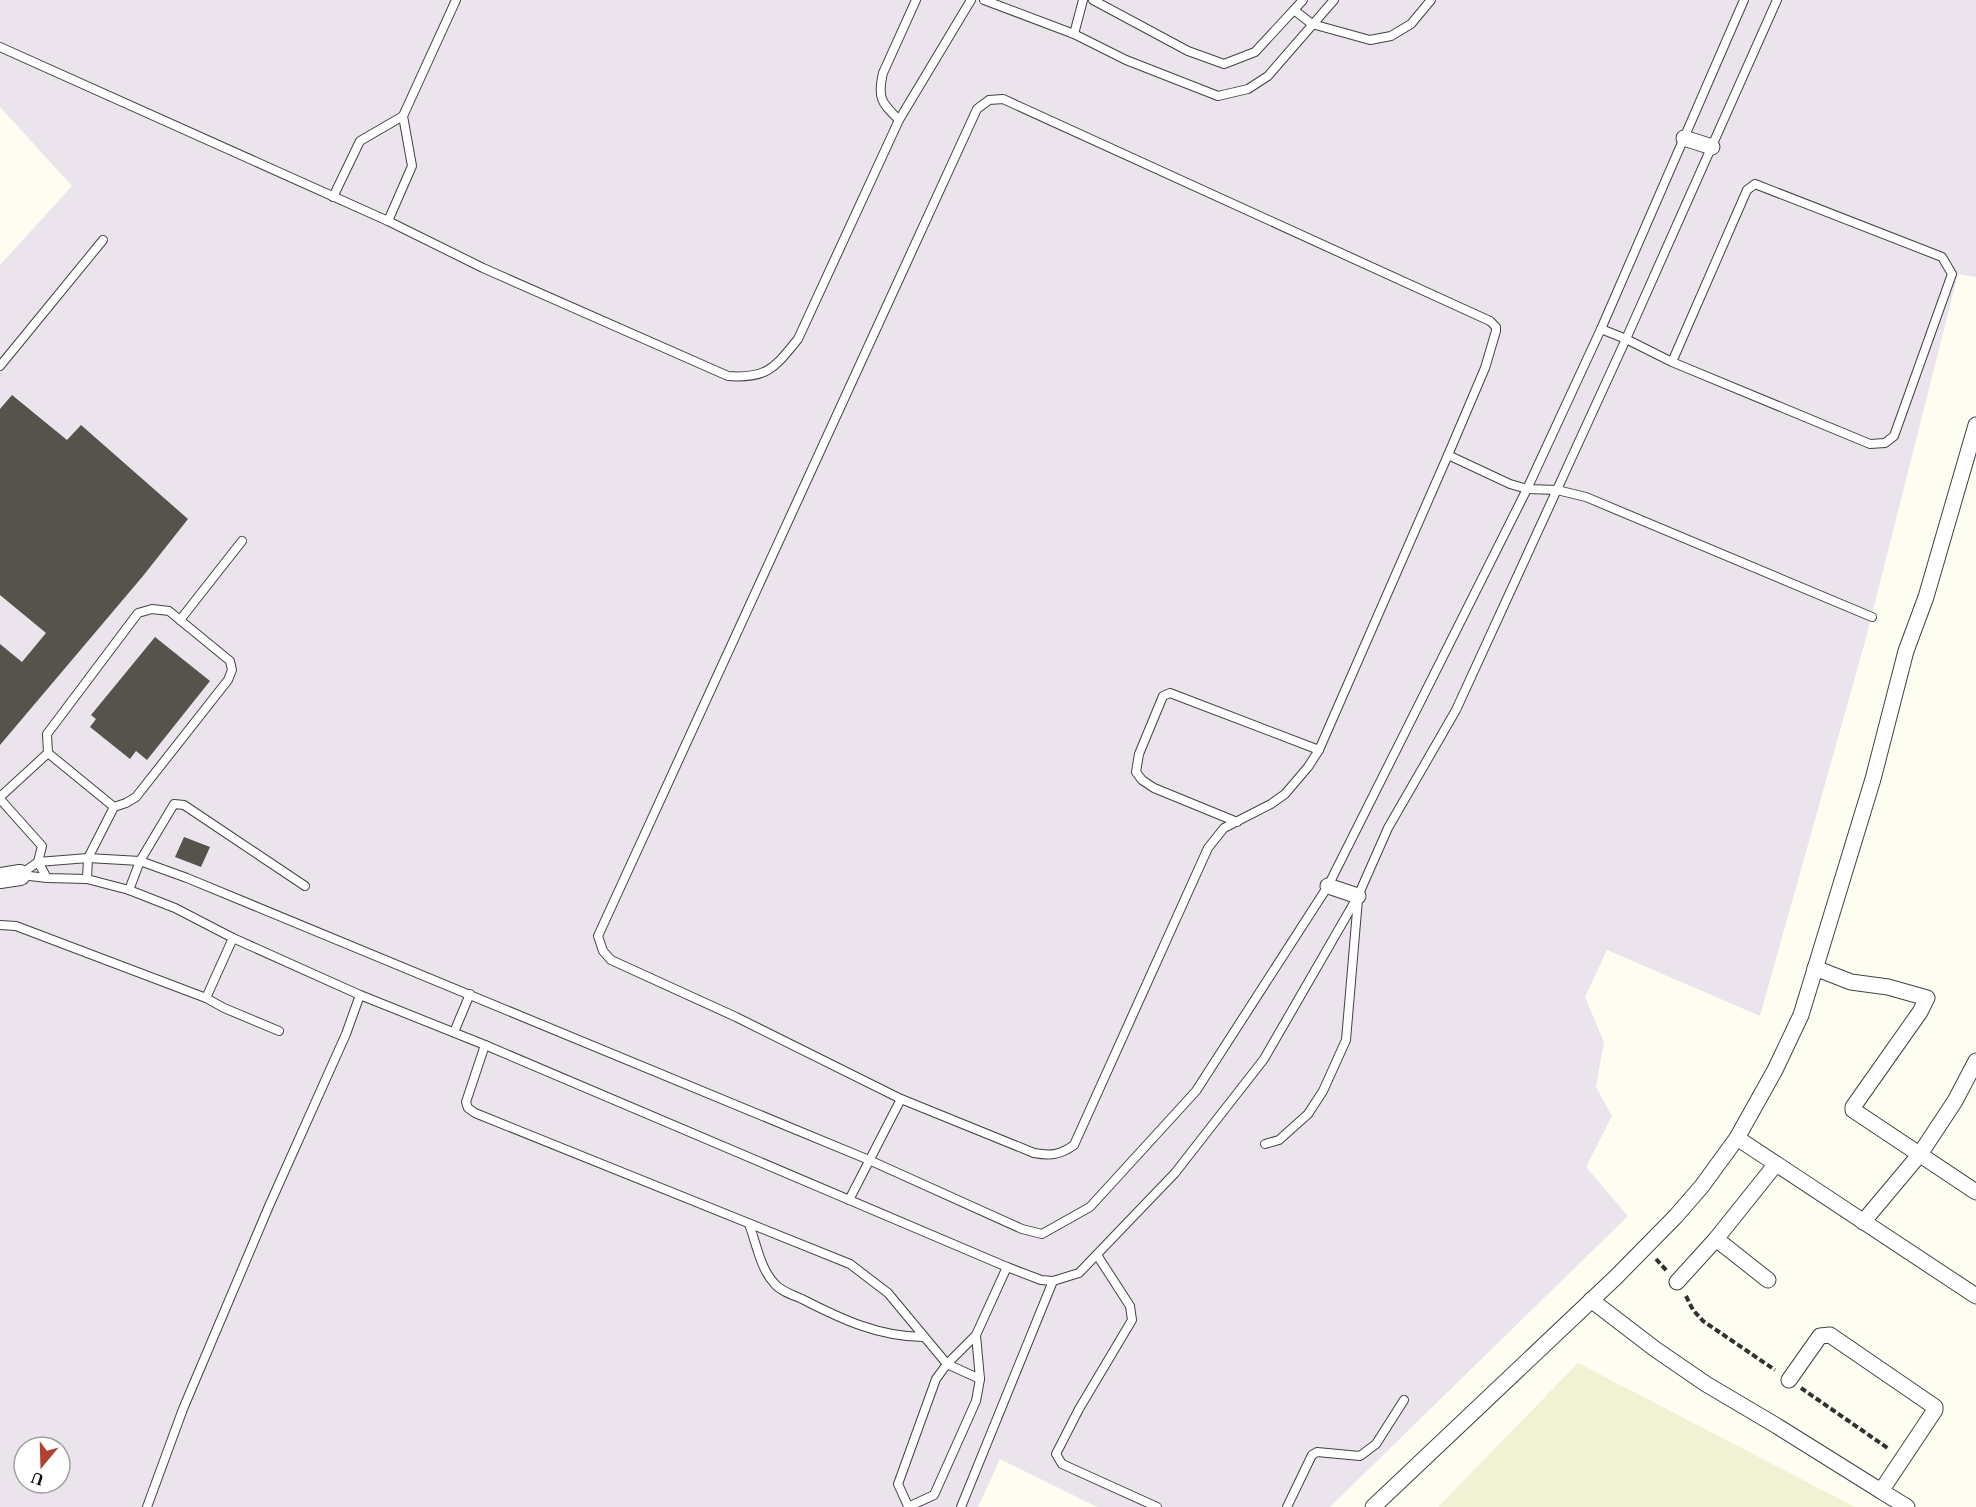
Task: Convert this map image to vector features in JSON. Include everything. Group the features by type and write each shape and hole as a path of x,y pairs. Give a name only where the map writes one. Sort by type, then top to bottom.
{"street":[{"path":"1683,138 1712,147"},
{"path":"1373,1507 1592,1300 1643,1250 1702,1186 1737,1138 1775,1070 1801,1015 1873,779 1906,651 1970,462 1976,425"},
{"path":"0,878 20,875"},
{"path":"1328,886 1358,896"},
{"path":"1815,968 1851,982 1888,987 1927,998 1920,1012 1852,1107 1856,1113 1976,1192"},
{"path":"1863,1222 1920,1154 1976,1061"},
{"path":"1737,1138 1976,1296"},
{"path":"1677,1282 1716,1239 1776,1164"},
{"path":"1716,1239 1768,1280"},
{"path":"1592,1300 1655,1349 1706,1384 1906,1507"},
{"path":"1789,1380 1820,1336 1830,1335 1935,1407 1934,1412 1881,1491"}],"lane":[{"path":"388,220 412,166 403,116 456,0"},
{"path":"899,120 881,101 880,86 883,74 916,0"},
{"path":"0,47 388,220 483,268 728,376 746,377 763,374 777,364 798,339 899,120 971,0"},
{"path":"984,0 1074,34 1126,60 1218,96 1248,89 1268,76 1334,0"},
{"path":"1074,34 1083,0"},
{"path":"1093,0 1188,51 1224,64 1255,52 1303,0"},
{"path":"1294,10 1312,24 1370,40 1391,36 1412,24 1431,0"},
{"path":"20,875 38,862 88,858 140,861 187,878 470,994 868,1160 1022,1229 1042,1234 1090,1207 1196,1091 1328,886 1527,489 1601,329 1744,0"},
{"path":"20,875 87,879 129,890 175,908 233,938 360,994 1007,1267 1041,1280 1053,1281 1079,1273 1175,1173 1264,1059 1358,896 1388,828 1456,710 1626,339 1777,0"},
{"path":"1003,99 1493,323 1496,327 1496,335 1485,368 1319,750 1285,794 1271,804 1224,828 1208,848 1074,1145 1062,1153 1049,1156 1034,1153 901,1099 736,1017 611,960 603,951 598,936 977,109 989,100 1003,99"},
{"path":"333,197 360,141 403,116"},
{"path":"1601,329 1672,362 1870,444 1885,443 1894,436 1952,274 1942,257 1755,184 1747,190 1672,362"},
{"path":"0,366 103,240"},
{"path":"1448,455 1509,484 1527,489 1557,490 1586,497 1872,617"},
{"path":"180,620 242,542"},
{"path":"87,879 88,858 114,807 136,797 228,680 232,670 230,661 169,611 152,609 138,613 47,734 48,753 114,807"},
{"path":"1238,822 1154,788 1142,780 1136,772 1139,754 1163,696 1170,693 1319,750"},
{"path":"48,753 0,798 42,846 38,862 48,878"},
{"path":"129,890 140,861 174,804 179,804 305,886"},
{"path":"1265,1144 1279,1140 1308,1114 1323,1091 1346,1040 1358,896"},
{"path":"0,925 16,926 206,998 279,1031"},
{"path":"206,998 233,938"},
{"path":"147,1507 183,1408 269,1206 346,1034 360,994"},
{"path":"454,1032 470,994"},
{"path":"485,1045 466,1102 468,1108 475,1113 850,1264 888,1293 947,1364 980,1379"},
{"path":"849,1200 901,1099"},
{"path":"749,1224 775,1285 867,1330 901,1337 924,1337"},
{"path":"1097,1255 1130,1306 1132,1320 1079,1409 1056,1454 1062,1464 1157,1507"},
{"path":"976,1335 980,1379 976,1401 934,1495 908,1506 898,1484 936,1380 947,1364 976,1335 1007,1267"},
{"path":"961,1507 1053,1281"},
{"path":"1287,1507 1312,1455 1317,1452 1360,1456 1376,1444 1404,1400"}],"path":[{"path":"1643,1250 1677,1282 1693,1310 1703,1321 1902,1459"}],"shaded area":[{"path":"0,0 1976,0 1976,277 1958,274 1866,638 1760,1016 1607,950 1585,997 1604,1042 1596,1087 1612,1116 1586,1167 1628,1216 1330,1507 1097,1507 1000,1459 978,1507 0,1507 0,265 72,186 0,107"}],"green space":[{"path":"1578,1363 1855,1507 1438,1507"}],"building":[{"path":"12,395 67,440 81,425 188,519 143,576 0,745 0,644 22,662 46,633 0,595 0,409"},
{"path":"155,637 210,681 147,760 136,751 130,759 90,727 96,719 91,715"},
{"path":"184,837 210,847 201,867 175,857"}]}
